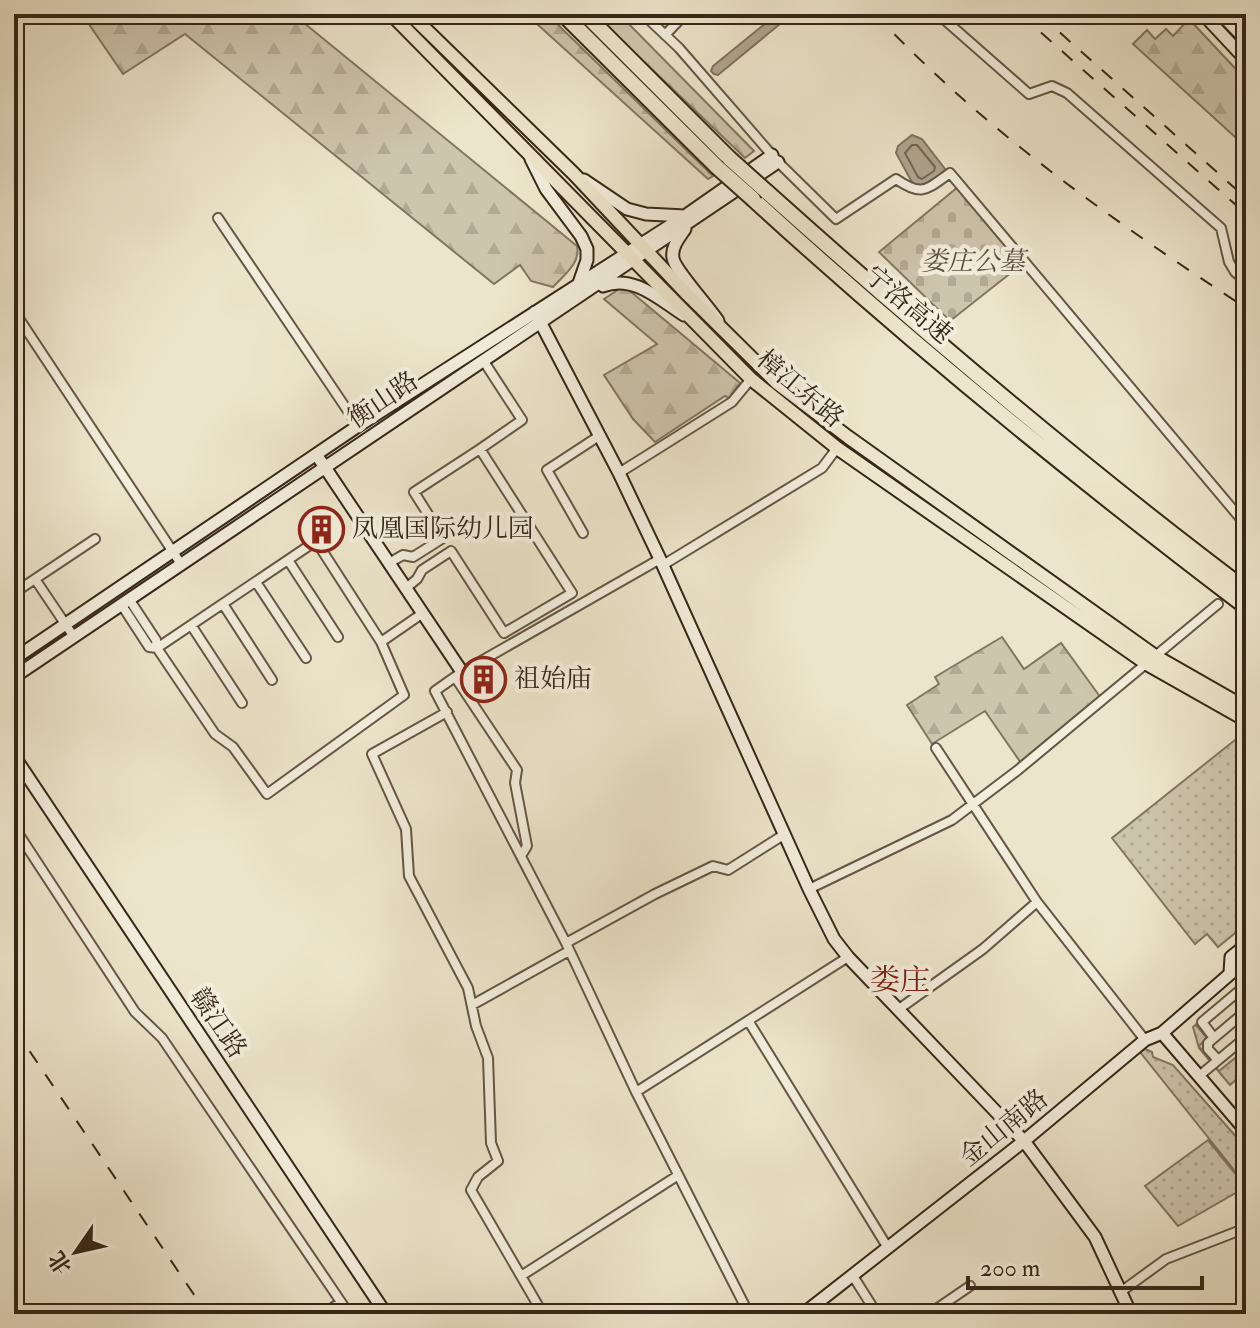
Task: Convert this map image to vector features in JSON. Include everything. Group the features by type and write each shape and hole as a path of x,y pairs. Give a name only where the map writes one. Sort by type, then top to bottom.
{"highway":[{"name":"宁洛高速","path":"563,14 723,162 767,192 1059,445 1246,590"},
{"name":"宁洛高速","path":"585,14 723,162 753,199 856,293 1037,444 1246,607"}],"main road":[{"name":"樟江东路","path":"391,14 751,379 837,448 1151,660 1246,720"},
{"name":"樟江东路","path":"410,14 574,174 724,332 777,383 1151,660 1246,708"}],"street":[{"path":"643,14 775,159 836,219 896,179 913,190 924,191 950,173 1246,525"},
{"path":"665,35 685,14"},
{"path":"938,14 1029,94 1052,86 1067,93 1221,228 1229,262 1246,281"},
{"path":"1203,14 1246,60"},
{"path":"1221,14 1246,40"},
{"path":"527,152 546,189 587,249 581,288 624,282 643,288 691,321"},
{"name":"衡山路","path":"14,659 358,426 538,316 775,159"},
{"path":"574,174 627,209 687,220 675,242 672,254 674,264 708,304 724,332"},
{"path":"218,218 358,426"},
{"path":"14,311 181,564"},
{"path":"538,316 662,562 834,939 1024,1141 1095,1237 1130,1310 1117,1314"},
{"name":"衡山路","path":"14,677 483,360 538,316"},
{"path":"480,449 572,593 504,633 414,492 522,420 483,360"},
{"path":"619,473 732,402 751,379"},
{"path":"583,533 547,470 599,436"},
{"path":"749,1314 677,1176 568,947 435,691 822,468 837,448"},
{"path":"316,454 423,613 517,770 515,783 527,846 521,856"},
{"path":"389,563 403,555 413,557 443,538"},
{"path":"14,593 95,539"},
{"path":"125,602 149,647 157,648 316,541 381,642 404,695 267,794 233,747 215,734 157,648"},
{"path":"406,588 422,570 451,551"},
{"path":"288,560 338,637"},
{"path":"35,579 74,637"},
{"path":"256,582 306,658"},
{"path":"223,604 272,680"},
{"path":"809,889 952,820 1218,604"},
{"path":"381,642 423,613"},
{"path":"191,625 242,703"},
{"path":"447,712 372,754 406,829 409,876 468,988 476,1026 488,1058 491,1143 498,1161 478,1177 471,1190 543,1314"},
{"path":"936,748 1037,902 1145,1040"},
{"name":"赣江路","path":"14,756 386,1314"},
{"path":"14,827 135,1012 162,1038 349,1314"},
{"path":"472,1005 655,894 713,866 728,870 785,834"},
{"path":"899,1009 983,949 1037,902"},
{"name":"金山南路","path":"1230,973 1231,957 1246,945"},
{"path":"636,1092 848,957"},
{"name":"金山南路","path":"803,1314 1024,1141 1145,1040 1162,1033 1245,962"},
{"path":"1214,1038 1202,1022 1246,985"},
{"path":"1218,1060 1207,1046 1246,1011"},
{"path":"749,1022 888,1248"},
{"path":"1162,1033 1246,1131"},
{"path":"1199,1076 1246,1037"},
{"path":"521,1276 677,1176"},
{"path":"1122,1291 1166,1259 1246,1228"},
{"path":"853,1276 877,1314"},
{"path":"929,1314 970,1286"},
{"path":"324,1314 341,1302"}],"green space":[{"path":"82,14 293,14 577,246 574,263 553,287 531,281 520,265 494,284 185,34 123,74"},
{"path":"526,14 547,14 713,176 708,179"},
{"path":"594,14 619,14 754,151 745,158"},
{"path":"1189,19 1246,80 1246,147 1133,44 1147,30 1155,39 1166,29 1173,36"},
{"name":"娄庄公墓","path":"958,187 1022,264 950,321 879,252"},
{"path":"624,286 740,383 729,398 725,396 655,442 633,419 604,375 657,344 604,299"},
{"path":"1002,637 1024,669 1061,643 1101,698 1021,763 985,711 932,744 907,705 939,684 935,677"},
{"path":"1245,732 1246,924 1218,947 1207,934 1195,944 1112,838"},
{"path":"1246,980 1196,1025 1207,1038 1199,1046 1219,1071 1246,1049 1246,1077 1242,1080 1239,1077 1230,1085 1199,1048 1193,1027"},
{"path":"1145,1049 1152,1052 1153,1057 1173,1065 1246,1148 1246,1185 1140,1052"},
{"path":"1208,1140 1246,1187 1178,1226 1145,1186"}],"water":[{"path":"777,14 792,14 718,75 711,71 713,66"},
{"path":"912,135 922,139 945,169 944,173 922,188 914,186 896,153 898,146"}],"railway":[{"path":"875,14 960,97 1005,135 1147,242 1246,308"},
{"path":"1020,14 1246,214"},
{"path":"1039,14 1246,198"},
{"path":"14,1028 207,1314"}],"place":[{"name":"凤凰国际幼儿园","path":"321,529"},
{"name":"祖始庙","path":"483,679"}],"district":[{"name":"娄庄","path":"900,980"}]}
